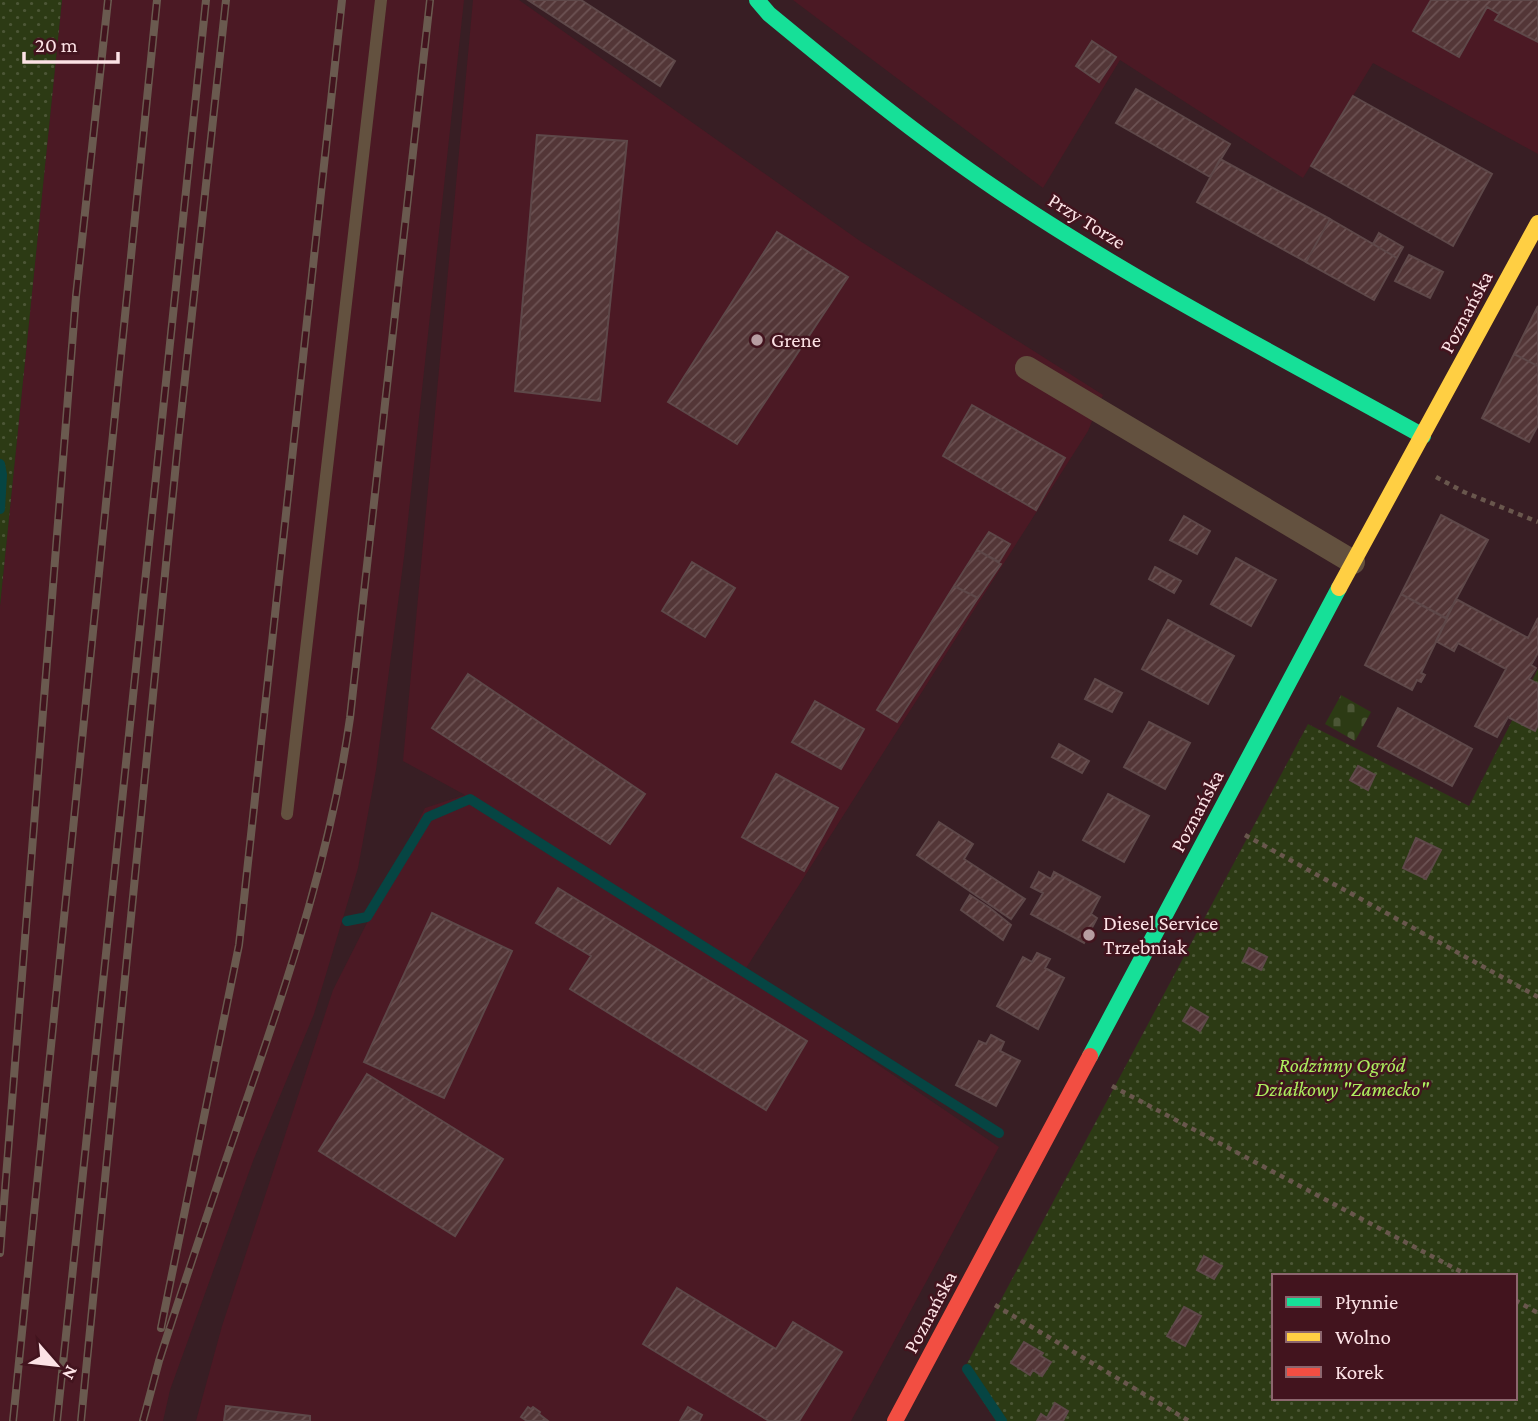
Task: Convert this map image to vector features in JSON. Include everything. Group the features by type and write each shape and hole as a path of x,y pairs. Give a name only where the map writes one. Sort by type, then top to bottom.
{"street":[{"name":"Przy Torze","path":"757,0 769,14 889,113 997,190 1124,269 1423,436"},
{"name":"Poznańska","path":"895,1421 1353,562 1538,223"},
{"path":"1027,368 1353,562"}],"lane":[{"path":"287,814 381,0"}],"path":[{"path":"1408,463 1464,492 1538,522"},
{"path":"1216,820 1538,997"},
{"path":"1083,1071 1465,1274"},
{"path":"967,1289 1189,1421"},
{"path":"1517,1301 1538,1312"}],"shaded area":[{"path":"62,0 464,0 404,557 376,770 358,868 314,1014 253,1161 170,1390 163,1421 0,1421 0,606"},
{"path":"473,0 519,0 860,241 1103,395 1088,431 743,973 999,1147 851,1421 196,1421 222,1326 333,990 425,808 465,795 403,761"},
{"path":"793,0 1538,0 1538,154 1373,63 1303,178 1120,60 1043,188"}],"green space":[{"path":"0,0 62,0 0,606"},
{"name":"Rodzinny Ogród Działkowy \"Zamecko\"","path":"1538,669 1538,1421 996,1421 963,1371 1308,724 1469,806"},
{"path":"1341,695 1371,712 1355,741 1325,724"}],"building":[{"path":"528,0 581,0 675,61 660,86"},
{"path":"1431,0 1538,0 1538,42 1495,20 1499,14 1487,7 1459,57 1413,31"},
{"path":"1092,41 1116,57 1099,82 1076,66"},
{"path":"1136,89 1230,144 1210,177 1116,123"},
{"path":"1353,96 1492,174 1453,246 1311,166"},
{"path":"537,135 627,141 600,401 515,391"},
{"path":"1220,159 1330,219 1306,262 1197,202"},
{"path":"1330,219 1397,258 1374,300 1306,262"},
{"name":"Grene","path":"777,232 848,277 737,444 668,402"},
{"path":"1379,233 1403,247 1397,258 1373,244"},
{"path":"1409,255 1443,272 1430,298 1395,281"},
{"path":"1538,306 1538,366 1514,354"},
{"path":"1514,354 1538,366 1538,425 1529,442 1482,418"},
{"path":"972,405 1065,458 1036,510 943,456"},
{"path":"1441,515 1488,540 1446,618 1401,594"},
{"path":"1184,516 1210,531 1197,554 1170,540"},
{"path":"989,532 1010,544 999,562 977,550"},
{"path":"977,550 1001,564 978,598 954,586"},
{"path":"1236,558 1276,580 1251,626 1211,604"},
{"path":"692,562 735,588 705,637 662,611"},
{"path":"1155,567 1181,581 1174,593 1149,579"},
{"path":"954,586 978,598 897,722 877,710"},
{"path":"1401,594 1447,619 1421,673 1425,675 1421,682 1417,680 1412,690 1365,665"},
{"path":"1456,599 1528,638 1538,618 1538,653 1531,665 1536,668 1529,679 1538,684 1538,725 1535,731 1508,717 1497,737 1475,726 1506,669 1458,643 1454,651 1436,641"},
{"path":"1168,620 1234,656 1208,704 1142,669"},
{"path":"468,674 645,794 610,844 432,728"},
{"path":"1095,679 1122,693 1112,712 1085,699"},
{"path":"815,701 864,729 841,769 792,742"},
{"path":"1398,708 1472,749 1452,786 1378,746"},
{"path":"1149,722 1190,743 1165,789 1124,767"},
{"path":"1059,744 1089,761 1082,773 1052,757"},
{"path":"1358,766 1375,775 1368,790 1350,780"},
{"path":"776,774 838,808 804,871 742,837"},
{"path":"1108,794 1149,816 1124,862 1083,840"},
{"path":"939,822 973,844 964,859 1025,899 1011,919 917,855"},
{"path":"1416,838 1441,850 1426,879 1403,868"},
{"path":"1039,872 1051,879 1054,872 1100,897 1091,914 1097,918 1084,943 1031,914 1043,893 1031,887"},
{"path":"558,888 807,1041 766,1110 570,989 591,956 536,923"},
{"path":"970,895 1011,925 1003,940 961,910"},
{"path":"432,913 512,951 444,1098 364,1062"},
{"path":"1249,948 1267,957 1261,970 1243,961"},
{"path":"1037,953 1050,959 1045,968 1064,978 1038,1029 997,1006 1023,957 1032,962"},
{"path":"1191,1007 1208,1017 1200,1031 1183,1021"},
{"path":"991,1035 1004,1042 1000,1051 1020,1061 996,1106 956,1085 979,1041 986,1044"},
{"path":"367,1074 503,1159 455,1236 319,1151"},
{"path":"1204,1256 1222,1266 1214,1279 1197,1270"},
{"path":"677,1288 776,1349 793,1322 842,1352 799,1421 769,1421 643,1344"},
{"path":"1184,1307 1201,1316 1185,1346 1167,1336"},
{"path":"1024,1342 1043,1353 1041,1356 1051,1362 1042,1376 1033,1370 1030,1375 1011,1363"},
{"path":"1055,1403 1068,1411 1063,1421 1037,1421 1041,1414 1047,1418"},
{"path":"226,1406 310,1416 310,1421 224,1421"},
{"path":"528,1407 533,1407 548,1421 527,1421 521,1417"},
{"path":"688,1407 702,1415 699,1421 680,1421"}],"waterway":[{"path":"0,464 0,509"},
{"path":"347,921 367,917 428,817 470,799 999,1133"},
{"path":"967,1369 1002,1421"}],"railway":[{"path":"0,1253 76,296 108,0"},
{"path":"13,1421 157,0"},
{"path":"57,1421 206,0"},
{"path":"81,1421 178,443 226,0"},
{"path":"161,1328 239,945 342,0"},
{"path":"143,1421 170,1327 295,952 333,813 350,718 430,0"}],"traffic: fast":[{"path":"757,0 769,14 852,82 996,189 1099,255 1206,317 1423,436"},
{"path":"1090,1056 1339,588"}],"traffic: slow":[{"path":"1339,588 1538,223"}],"traffic: jam":[{"path":"895,1421 1090,1056"}],"place":[{"name":"Grene","path":"757,340"},
{"name":"Diesel Service Trzebniak","path":"1089,935"}]}
